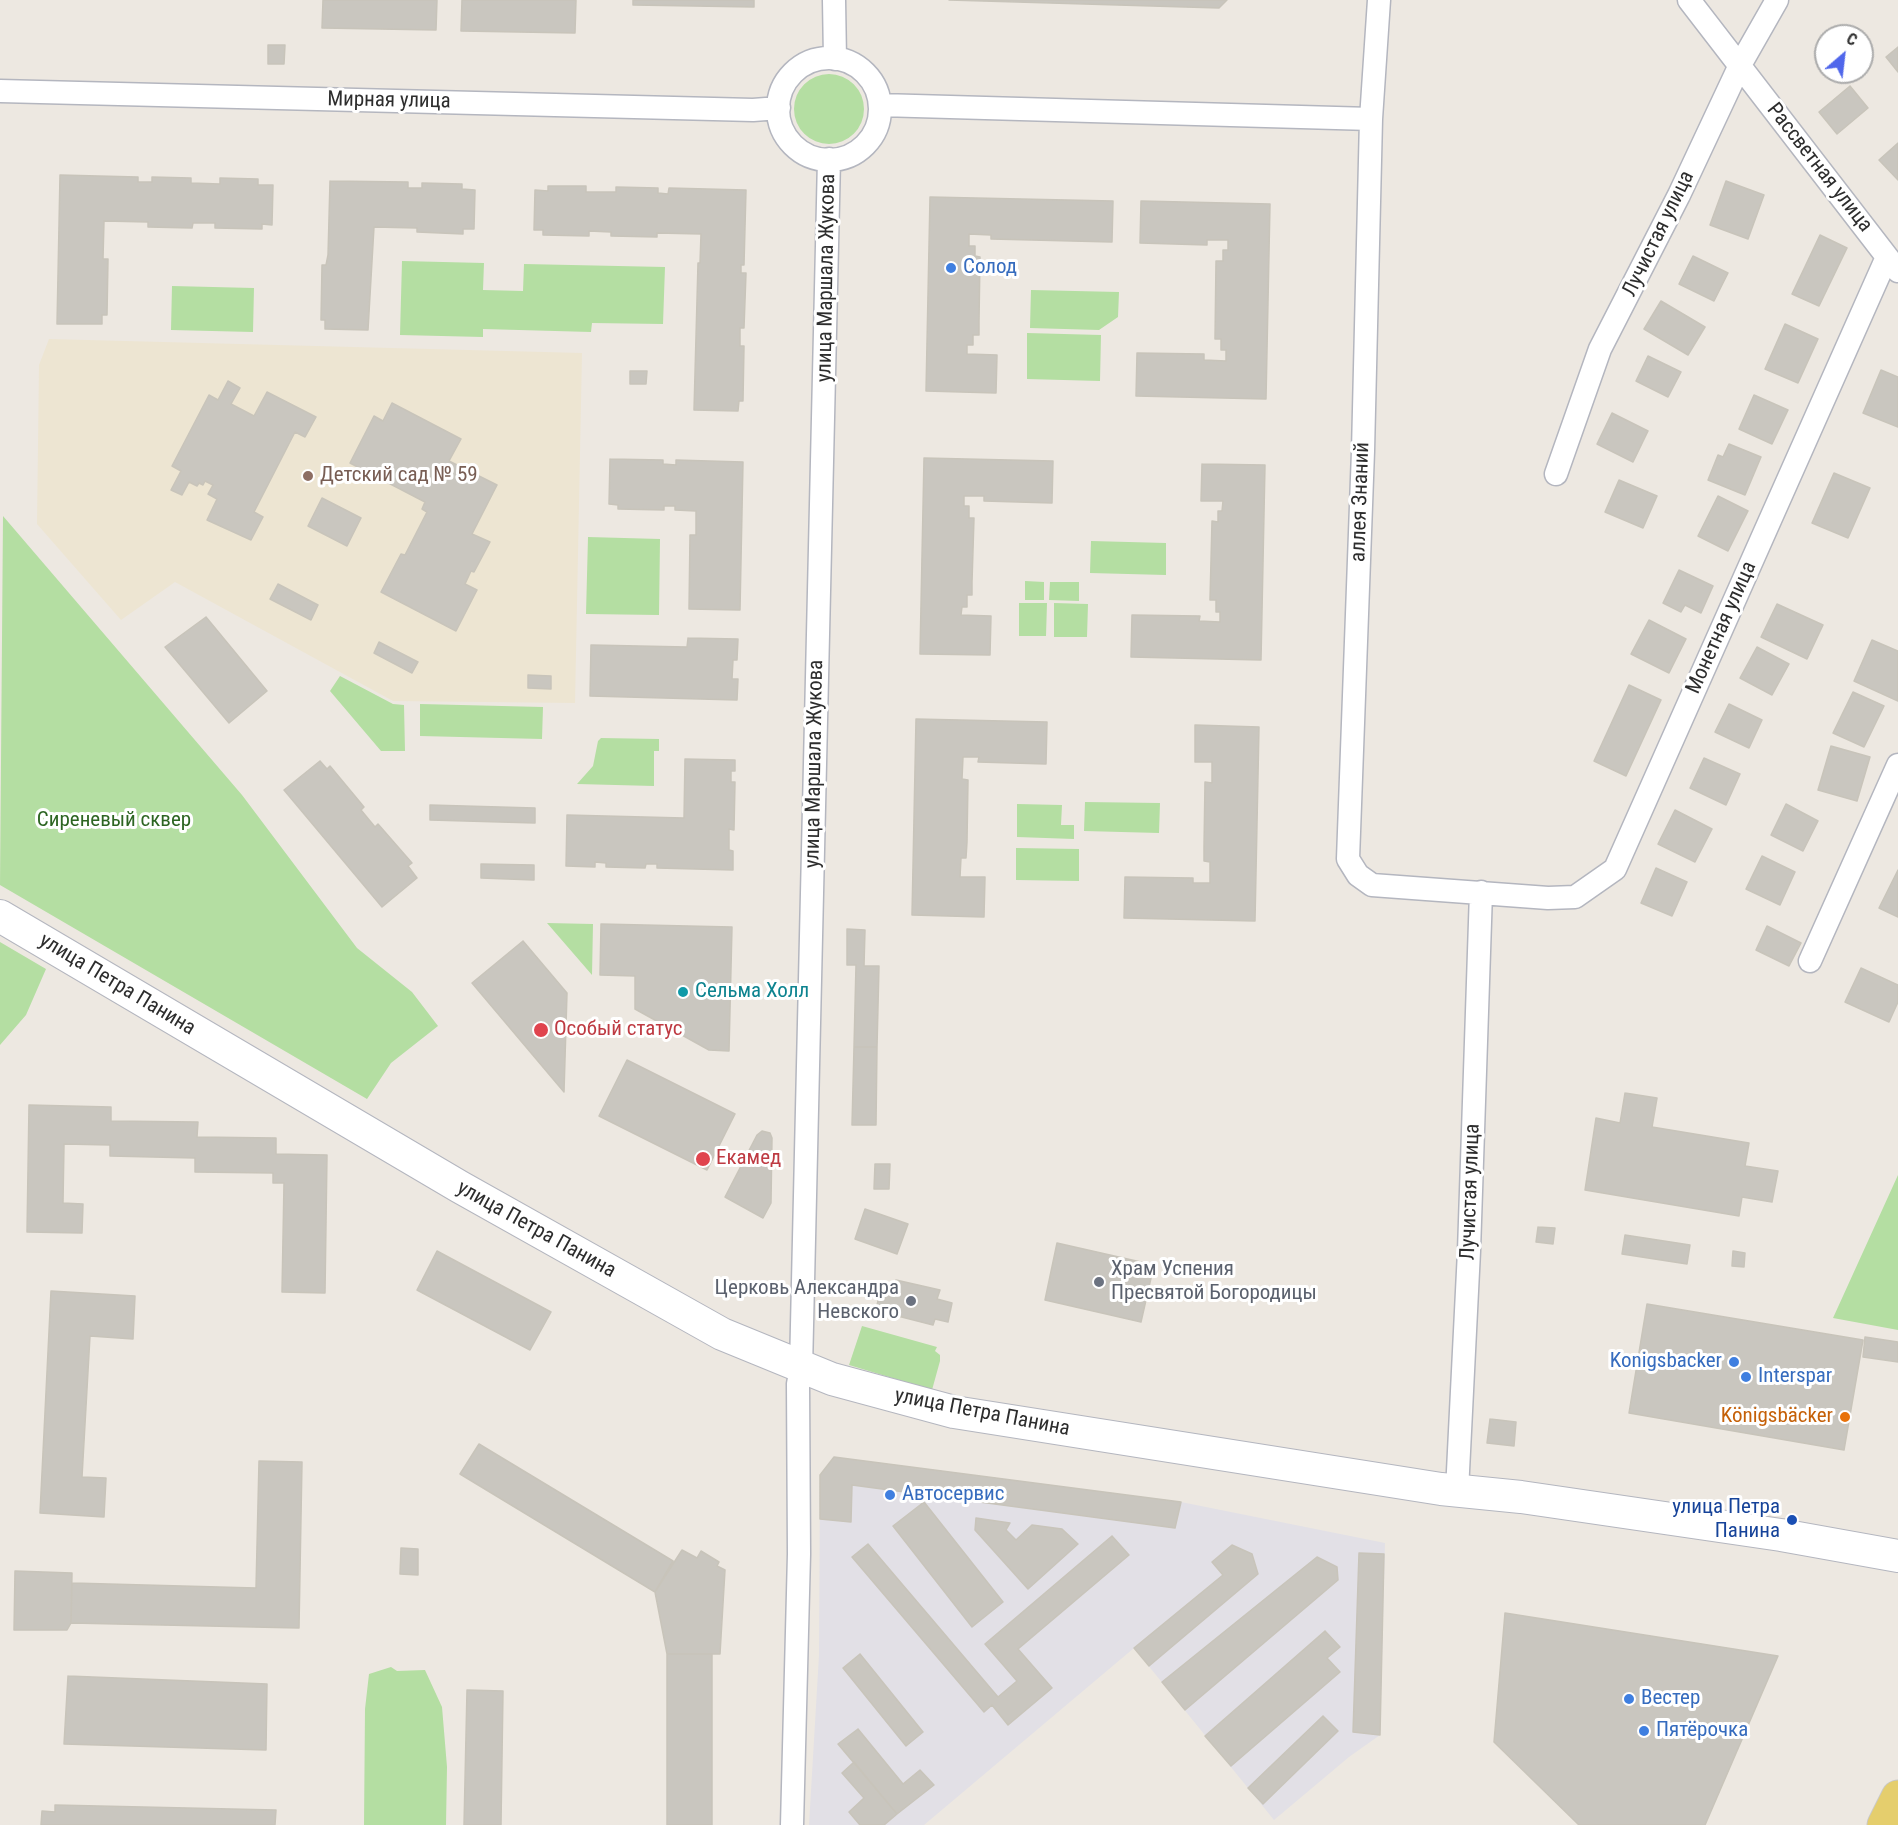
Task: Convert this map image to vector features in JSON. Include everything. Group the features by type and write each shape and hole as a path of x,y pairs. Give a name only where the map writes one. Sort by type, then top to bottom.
{"main road":[{"name":"улица Петра Панина","path":"0,916 470,1193 722,1334 832,1379 944,1410 1457,1491 1521,1497 1781,1535 1898,1556"},
{"path":"1884,1825 1898,1797"}],"street":[{"path":"834,0 835,58"},
{"name":"аллея Знаний","path":"1379,0 1371,119 1363,463 1348,859 1358,875 1372,885 1481,892"},
{"name":"Рассветная улица","path":"1689,0 1892,264"},
{"name":"Лучистая улица","path":"1556,474 1600,349 1679,195 1740,65 1777,0"},
{"path":"835,58 854,65 866,74 875,86 880,105 878,124 868,142 852,154 829,159 809,155 793,144 782,127 779,108 783,89 798,69 816,60 835,58"},
{"name":"Мирная улица","path":"0,91 753,110 779,108"},
{"path":"880,105 1371,119"},
{"name":"улица Маршала Жукова","path":"792,1825 799,1554 798,1384 801,1368 829,159"},
{"name":"Монетная улица","path":"1481,892 1548,898 1575,897 1615,868 1892,264"},
{"path":"1810,962 1898,765"},
{"name":"Лучистая улица","path":"1457,1491 1469,1251 1481,892"}],"shaded area":[{"name":"Детский сад № 59","path":"49,339 582,353 575,703 393,701 175,582 121,620 37,524 39,365"},
{"path":"820,1475 1181,1502 1385,1543 1380,1735 1349,1757 1274,1820 1134,1648 924,1825 809,1825 819,1655"}],"green space":[{"path":"829,74 842,77 854,84 861,96 864,109 861,122 854,134 842,141 829,144 816,141 804,134 797,122 794,109 797,96 804,84 816,77"},
{"path":"402,261 484,263 483,290 523,291 524,264 665,267 663,324 592,323 591,332 483,329 483,337 400,335"},
{"path":"172,286 254,288 253,332 171,330"},
{"path":"1031,290 1119,292 1118,317 1099,330 1030,328"},
{"path":"1027,333 1101,335 1100,381 1027,379"},
{"name":"Сиреневый сквер","path":"3,516 242,795 357,948 412,992 438,1026 391,1063 367,1099 0,885"},
{"path":"588,537 660,539 659,615 586,614"},
{"path":"1091,541 1166,543 1166,575 1090,573"},
{"path":"1025,581 1044,582 1044,600 1025,600"},
{"path":"1050,582 1079,582 1079,601 1049,600"},
{"path":"1019,603 1047,603 1046,636 1019,636"},
{"path":"1054,603 1088,604 1087,637 1054,637"},
{"path":"340,676 393,704 404,705 405,751 381,751 330,691"},
{"path":"420,704 543,707 542,739 420,736"},
{"path":"601,738 659,739 659,751 654,751 654,786 577,784 593,766 598,741"},
{"path":"1085,802 1160,803 1159,833 1084,831"},
{"path":"1017,804 1062,805 1061,825 1074,825 1074,839 1017,837"},
{"path":"1016,848 1079,849 1079,881 1016,880"},
{"path":"547,923 593,924 592,975"},
{"path":"0,942 46,969 26,1015 0,1045"},
{"path":"1898,1175 1898,1330 1833,1318"},
{"path":"862,1326 937,1347 935,1351 940,1355 940,1361 932,1390 849,1365"},
{"path":"391,1667 397,1671 425,1670 442,1707 447,1767 446,1825 364,1825 365,1709 369,1674"}],"building":[{"path":"323,0 437,0 436,30 322,28"},
{"path":"462,0 576,0 575,33 461,31"},
{"path":"633,0 754,0 754,7 633,5"},
{"path":"949,0 1227,0 1219,8"},
{"path":"268,45 285,45 284,64 268,64"},
{"path":"1898,47 1898,72 1886,57"},
{"path":"1850,86 1868,108 1837,134 1819,112"},
{"path":"1898,143 1898,180 1879,160"},
{"path":"60,175 138,177 138,182 152,182 152,177 191,178 191,183 220,184 220,178 258,179 258,185 273,185 272,225 262,224 262,229 215,228 215,223 193,223 192,228 148,227 148,222 104,221 103,259 108,259 107,315 102,315 102,324 57,324"},
{"path":"330,181 408,182 408,188 422,188 422,183 462,184 462,189 475,190 474,229 463,229 463,234 417,232 417,228 374,227 368,330 325,329 325,320 321,320 322,265 326,265 328,255"},
{"path":"1726,181 1764,195 1748,239 1710,225"},
{"path":"548,186 586,186 586,192 616,192 616,187 658,188 658,193 668,194 669,188 746,190 744,265 741,265 741,273 746,273 744,328 740,328 740,346 744,346 743,401 739,401 738,411 694,410 698,263 700,263 701,234 657,233 657,237 611,236 611,232 589,231 589,236 543,235 543,230 534,230 535,190 548,191"},
{"path":"930,197 1113,201 1112,242 991,239 991,235 969,234 969,246 975,246 975,256 980,257 979,335 973,335 973,345 967,345 967,354 997,355 996,393 926,391"},
{"path":"1141,201 1270,204 1266,399 1136,396 1137,353 1204,354 1204,360 1226,361 1226,350 1221,350 1221,339 1215,339 1216,261 1223,261 1223,250 1228,250 1228,240 1207,240 1207,245 1140,243"},
{"path":"1820,235 1847,248 1819,306 1792,294"},
{"path":"1693,256 1728,273 1714,301 1679,284"},
{"path":"1661,301 1705,327 1688,355 1644,329"},
{"path":"1785,324 1818,339 1798,383 1765,369"},
{"path":"1648,356 1681,372 1668,397 1636,381"},
{"path":"1881,370 1898,377 1898,427 1863,413"},
{"path":"630,371 647,371 646,384 630,384"},
{"path":"228,381 240,388 231,404 254,416 267,392 316,417 305,437 295,432 254,512 263,517 251,540 207,520 217,499 208,494 213,485 205,481 203,485 199,483 197,486 189,482 182,495 171,490 181,471 172,466 209,395 218,400"},
{"path":"1754,395 1788,410 1772,444 1739,429"},
{"path":"392,403 461,439 449,461 497,485 472,534 490,542 465,584 477,590 456,631 381,592 401,554 405,555 427,512 422,509 425,502 350,463 374,416 383,421"},
{"path":"1612,413 1648,431 1633,462 1597,444"},
{"path":"1729,444 1761,457 1745,495 1708,480 1718,455 1723,457"},
{"path":"924,458 1053,461 1052,503 984,501 984,496 964,496 964,506 969,506 969,518 974,518 972,595 967,595 967,607 962,607 961,615 991,616 990,655 920,654"},
{"path":"610,459 663,460 663,464 676,465 676,460 743,462 740,610 689,609 690,535 696,535 696,511 675,510 675,506 664,506 664,510 618,509 618,505 609,504"},
{"path":"1202,464 1265,465 1261,660 1131,657 1132,615 1200,616 1199,621 1220,622 1220,612 1216,612 1216,600 1210,600 1212,521 1218,522 1218,511 1222,511 1223,501 1201,501"},
{"path":"1834,473 1870,488 1848,538 1812,523"},
{"path":"1619,480 1657,496 1643,528 1605,512"},
{"path":"1718,496 1748,511 1728,551 1698,536"},
{"path":"322,498 361,518 347,546 308,526"},
{"path":"1679,570 1713,586 1701,613 1685,605 1681,612 1663,603"},
{"path":"278,584 318,605 311,620 270,599"},
{"path":"1777,604 1823,625 1807,659 1761,637"},
{"path":"206,617 267,691 229,723 165,647"},
{"path":"1649,620 1686,639 1669,673 1631,654"},
{"path":"688,638 738,639 737,660 733,660 732,679 738,679 737,700 590,696 591,645 687,647"},
{"path":"1872,640 1898,651 1898,701 1854,681"},
{"path":"379,642 418,662 412,673 374,653"},
{"path":"1757,647 1789,664 1772,695 1740,678"},
{"path":"528,675 551,676 551,689 528,688"},
{"path":"1629,685 1661,700 1626,776 1594,761"},
{"path":"1853,692 1884,706 1864,747 1833,733"},
{"path":"1729,704 1762,720 1749,748 1715,732"},
{"path":"916,719 1047,722 1046,764 978,762 979,757 963,757 962,779 968,780 967,842 966,858 961,858 960,877 985,877 984,917 912,915"},
{"path":"1195,725 1259,727 1255,921 1124,918 1125,877 1193,878 1193,883 1210,883 1210,862 1204,861 1205,782 1212,783 1212,762 1195,762"},
{"path":"1831,746 1870,757 1857,801 1818,790"},
{"path":"1704,758 1740,774 1726,805 1690,788"},
{"path":"685,759 735,760 735,771 731,771 731,782 735,782 734,830 729,829 729,850 733,851 733,870 657,868 657,864 646,864 645,868 606,867 606,863 595,862 595,867 566,866 567,815 684,818"},
{"path":"320,761 327,769 330,766 364,807 361,810 375,827 378,824 412,863 408,866 417,878 382,907 284,790"},
{"path":"1786,804 1818,821 1803,851 1771,835"},
{"path":"430,805 535,808 535,823 430,820"},
{"path":"1675,810 1712,829 1695,862 1658,844"},
{"path":"1762,856 1795,872 1780,905 1746,889"},
{"path":"481,864 534,865 534,880 481,878"},
{"path":"1656,868 1687,882 1672,916 1641,903"},
{"path":"1898,870 1898,917 1879,908"},
{"name":"Сельма Холл","path":"601,924 732,927 729,1051 709,1050 635,1009 635,976 600,975"},
{"path":"1767,926 1801,943 1789,966 1756,950"},
{"path":"847,929 865,930 864,966 879,966 877,1047 854,1047 856,965 847,965"},
{"path":"523,941 567,993 564,1092 472,983"},
{"path":"1861,968 1898,985 1898,1002 1889,1022 1845,1002"},
{"path":"854,1047 877,1047 876,1125 852,1125"},
{"path":"627,1060 735,1114 707,1170 599,1116"},
{"path":"1625,1093 1657,1098 1652,1127 1749,1143 1745,1166 1778,1171 1772,1202 1742,1197 1739,1216 1585,1190 1596,1118 1620,1123"},
{"path":"29,1105 111,1107 111,1121 198,1122 197,1137 276,1138 276,1154 327,1155 325,1293 282,1292 284,1183 273,1183 273,1173 195,1172 195,1158 110,1156 110,1145 64,1144 63,1203 83,1204 82,1233 27,1232"},
{"path":"762,1131 770,1133 772,1138 771,1203 763,1218 725,1197 757,1135"},
{"path":"875,1164 890,1164 889,1189 874,1189"},
{"path":"865,1209 908,1224 897,1254 855,1239"},
{"path":"1538,1227 1555,1228 1553,1244 1536,1242"},
{"path":"1625,1235 1690,1245 1687,1264 1622,1254"},
{"name":"Храм Успения Пресвятой Богородицы","path":"1057,1243 1154,1265 1141,1322 1045,1300"},
{"path":"437,1251 551,1312 530,1350 417,1290"},
{"path":"1733,1251 1745,1253 1744,1267 1732,1266"},
{"name":"Церковь Александра Невского","path":"896,1280 940,1290 937,1299 952,1303 948,1322 935,1319 933,1325 886,1313 888,1307 877,1305 882,1285 894,1288"},
{"path":"51,1291 135,1296 133,1339 90,1336 82,1477 106,1478 104,1517 40,1513"},
{"name":"Interspar","path":"1647,1304 1863,1340 1844,1450 1629,1413"},
{"path":"1865,1337 1898,1342 1898,1362 1863,1357"},
{"path":"1490,1419 1516,1422 1514,1446 1487,1443"},
{"path":"479,1444 673,1561 655,1592 460,1474"},
{"path":"834,1457 1181,1502 1175,1528 852,1485 851,1522 820,1519 820,1475"},
{"path":"259,1461 302,1462 299,1628 71,1623 72,1583 256,1588"},
{"path":"924,1502 1003,1602 972,1627 893,1526"},
{"path":"976,1518 1010,1523 1006,1530 1016,1540 1032,1525 1062,1529 1078,1544 1028,1589 975,1530"},
{"path":"1112,1536 1129,1555 1018,1649 1052,1688 1008,1725 992,1705 984,1712 852,1557 868,1544 998,1697 1017,1681 985,1644"},
{"path":"1232,1545 1252,1554 1258,1574 1149,1666 1134,1648 1223,1575 1212,1562"},
{"path":"401,1548 418,1549 418,1575 400,1574"},
{"path":"682,1550 697,1558 701,1551 719,1562 717,1566 725,1570 720,1654 667,1654 655,1592"},
{"path":"1359,1553 1384,1554 1380,1735 1353,1732"},
{"path":"1317,1557 1337,1567 1338,1580 1185,1710 1162,1682"},
{"path":"15,1571 72,1573 71,1623 67,1630 14,1630"},
{"name":"Вестер","path":"1505,1613 1778,1656 1705,1825 1579,1825 1494,1742"},
{"path":"1325,1631 1340,1647 1327,1658 1340,1672 1231,1766 1205,1736"},
{"path":"667,1654 712,1654 712,1825 667,1825"},
{"path":"860,1654 923,1732 906,1746 843,1668"},
{"path":"68,1676 267,1684 266,1750 64,1744"},
{"path":"467,1690 503,1691 501,1825 464,1825"},
{"path":"1323,1716 1338,1731 1263,1804 1248,1788"},
{"path":"858,1729 903,1784 920,1770 934,1785 897,1814 838,1744"},
{"path":"854,1762 897,1814 884,1825 860,1825 849,1812 864,1798 842,1773"},
{"path":"55,1805 276,1810 275,1825 41,1825 42,1811 55,1812"}],"place":[{"name":"Солод","path":"951,268"},
{"name":"Детский сад № 59","path":"308,476"},
{"name":"Сельма Холл","path":"683,992"},
{"name":"Особый статус","path":"541,1030"},
{"name":"Екамед","path":"703,1159"},
{"name":"Храм Успения Пресвятой Богородицы","path":"1099,1282"},
{"name":"Церковь Александра Невского","path":"911,1301"},
{"name":"Konigsbacker","path":"1734,1362"},
{"name":"Interspar","path":"1746,1377"},
{"name":"Königsbäcker","path":"1845,1417"},
{"name":"Автосервис","path":"890,1495"},
{"name":"улица Петра Панина","path":"1792,1520"},
{"name":"Вестер","path":"1629,1699"},
{"name":"Пятёрочка","path":"1644,1731"}]}
